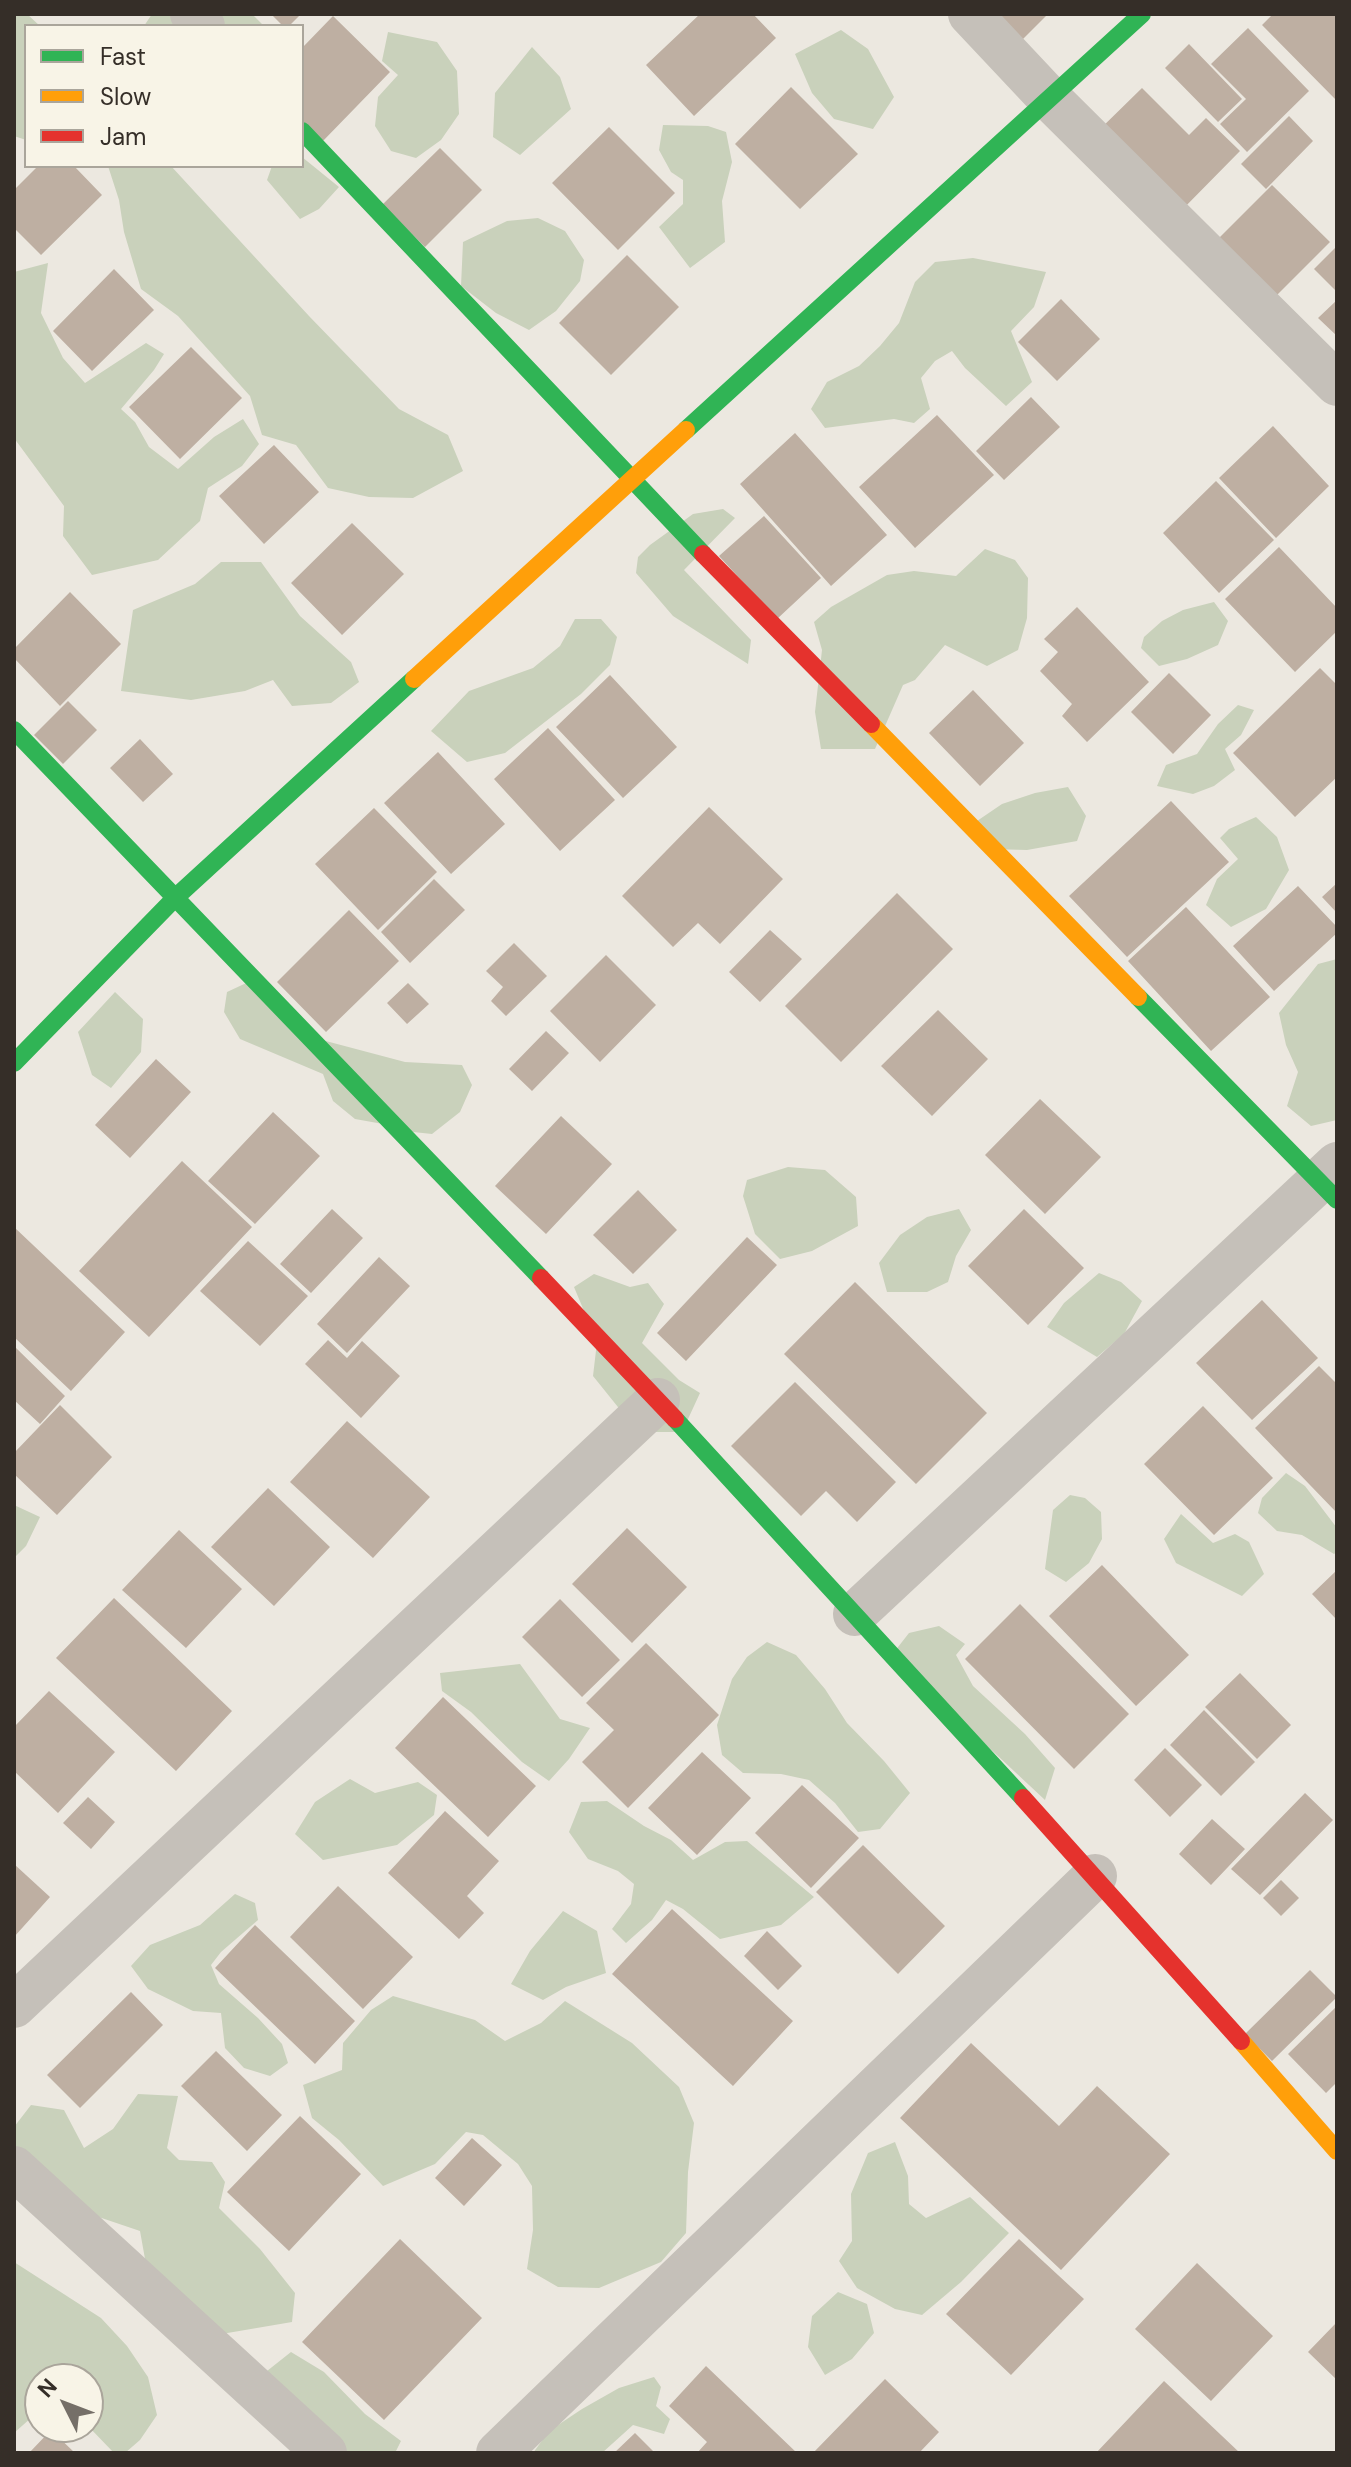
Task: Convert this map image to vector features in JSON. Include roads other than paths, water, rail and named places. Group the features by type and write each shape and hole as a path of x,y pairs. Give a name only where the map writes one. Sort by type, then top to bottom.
{"street":[{"path":"970,14 1048,97 1337,384"},
{"path":"14,1063 176,897 1142,14"},
{"path":"304,133 631,480 1331,1182 855,1614"},
{"path":"14,730 658,1400 1095,1876 1337,2151"},
{"path":"14,2006 658,1400"},
{"path":"498,2453 1095,1876"},
{"path":"14,2168 325,2453"}]}
